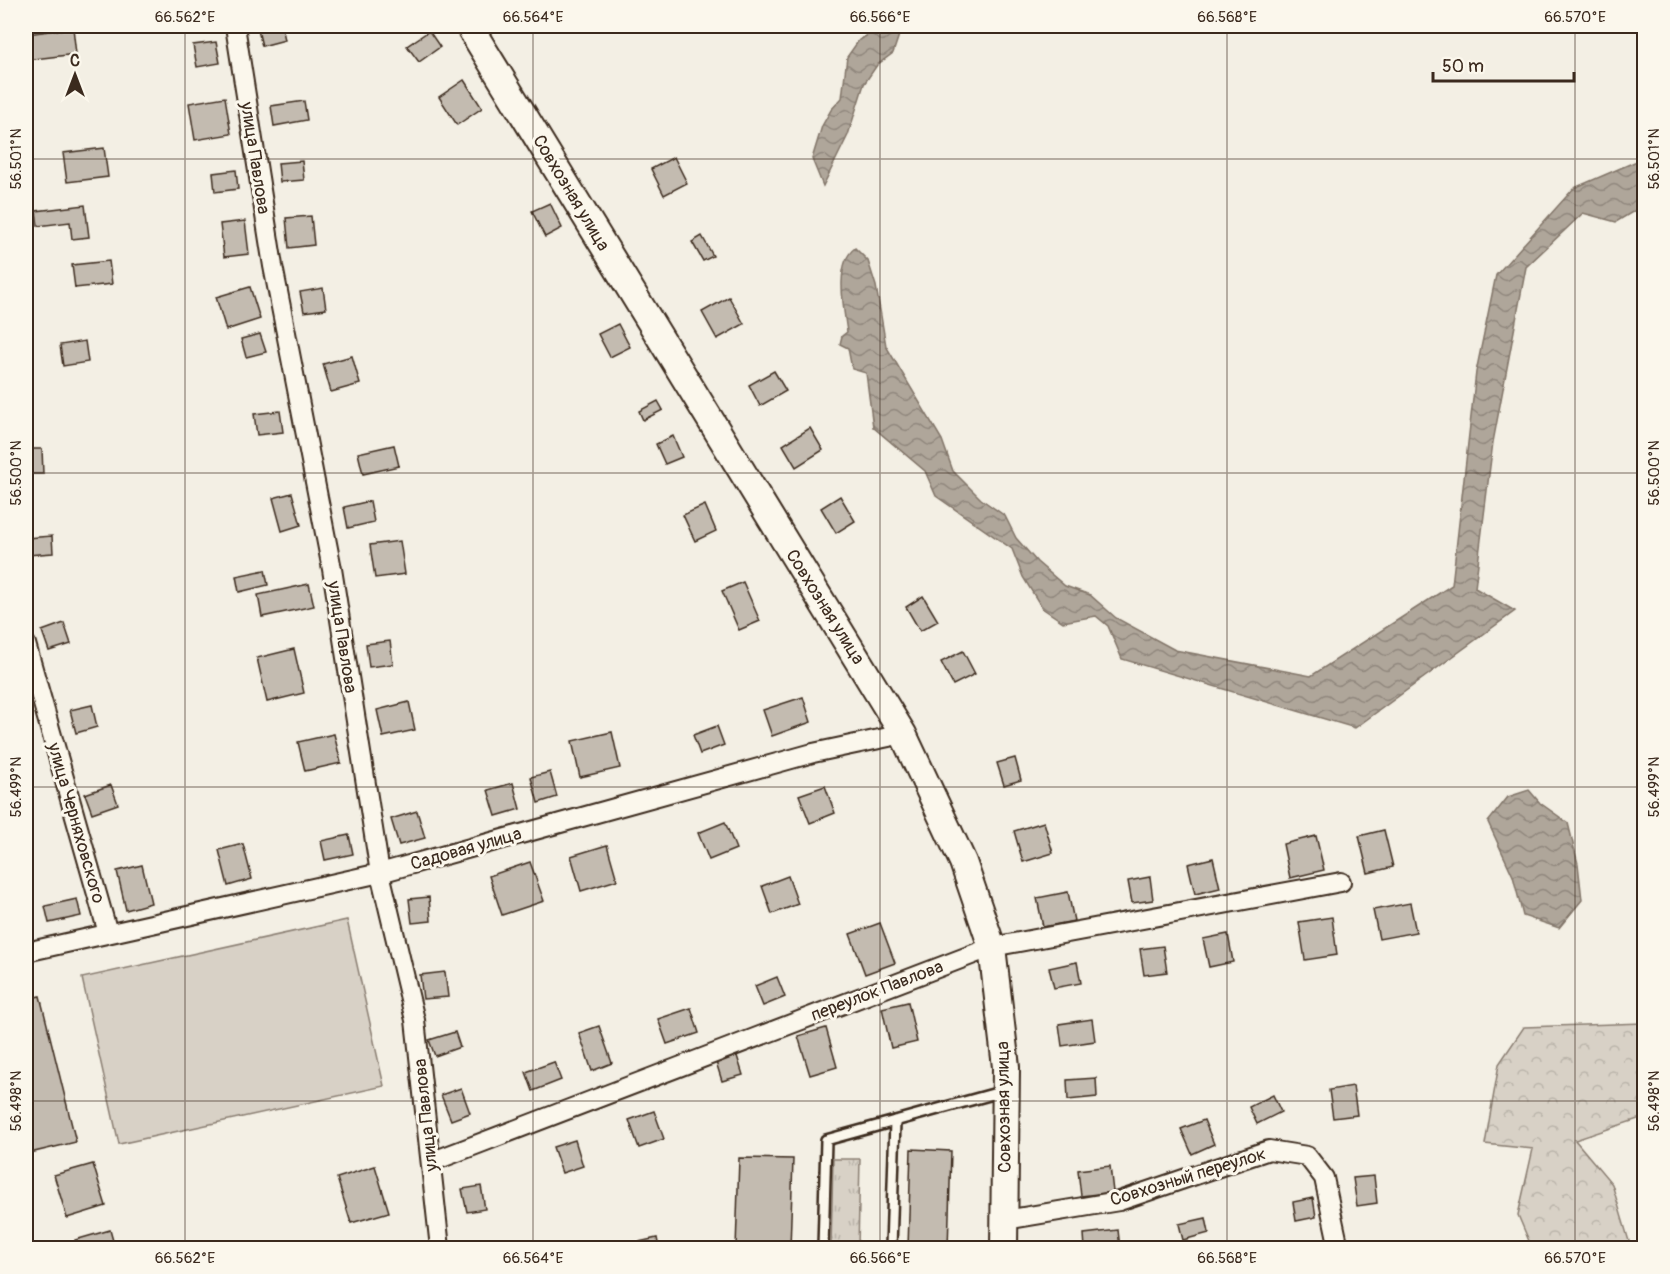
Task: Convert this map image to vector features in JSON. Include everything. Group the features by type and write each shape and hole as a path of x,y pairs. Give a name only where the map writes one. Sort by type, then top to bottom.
{"street":[{"name":"улица Павлова","path":"235,26 273,266 332,569 380,873 416,1020 441,1248"},
{"name":"Совхозная улица","path":"469,26 903,734 963,862 992,947 1006,1067 1004,1248"},
{"name":"улица Черняховского","path":"26,644 108,933"},
{"name":"Садовая улица","path":"26,952 380,873 813,753 903,734"},
{"name":"переулок Павлова","path":"431,1162 992,947 1341,882"},
{"name":"Совхозный переулок","path":"1005,1220 1119,1201 1269,1150 1307,1156 1324,1178 1339,1248"}],"lane":[{"path":"823,1248 826,1140 1006,1090"},
{"path":"891,1248 895,1121"}],"green space":[{"path":"347,920 384,1086 119,1144 82,978"},
{"path":"1644,1023 1644,1117 1575,1140 1612,1184 1631,1248 1532,1248 1518,1215 1533,1149 1485,1144 1499,1064 1524,1027"},
{"path":"833,1159 860,1159 858,1248 831,1248"}],"water":[{"path":"876,30 892,31 899,35 893,53 877,65 864,84 848,135 823,186 812,159 822,126 831,110 842,98 847,57 859,40"},
{"path":"1644,158 1644,205 1616,222 1583,213 1526,267 1493,442 1475,588 1515,611 1355,728 1122,659 1108,626 1096,616 1063,622 1042,608 1023,577 1012,549 936,496 925,471 873,427 866,373 852,369 848,348 840,344 842,336 847,332 842,275 844,264 855,248 868,261 876,286 886,346 942,440 953,471 981,499 1005,516 1016,538 1037,562 1065,586 1090,595 1116,618 1175,650 1311,676 1452,585 1476,372 1496,275 1574,188"},
{"path":"1529,790 1540,803 1568,823 1578,864 1582,900 1559,928 1523,916 1513,876 1488,822 1508,797"}],"building":[{"path":"257,26 282,26 285,40 262,46"},
{"path":"73,28 76,54 26,60 26,34"},
{"path":"429,31 440,47 419,62 407,46"},
{"path":"216,42 220,63 197,67 193,45"},
{"path":"464,80 482,108 457,125 439,97"},
{"path":"225,97 231,134 195,140 189,103"},
{"path":"304,101 307,120 274,126 271,106"},
{"path":"104,148 108,177 67,182 63,153"},
{"path":"674,157 687,183 664,195 651,169"},
{"path":"302,161 304,180 280,182 278,163"},
{"path":"236,170 238,189 215,192 213,173"},
{"path":"550,203 562,228 545,237 532,211"},
{"path":"85,205 89,237 72,239 70,222 38,226 36,211"},
{"path":"311,216 314,245 289,248 286,218"},
{"path":"245,221 249,254 224,257 220,224"},
{"path":"702,236 713,256 703,261 692,242"},
{"path":"109,261 112,284 75,288 72,265"},
{"path":"250,287 260,319 226,330 216,297"},
{"path":"323,288 326,309 304,312 300,292"},
{"path":"729,297 744,324 717,339 702,312"},
{"path":"618,324 630,347 610,357 598,334"},
{"path":"260,334 266,352 246,357 241,339"},
{"path":"85,341 88,362 63,366 60,345"},
{"path":"352,356 360,384 331,392 323,364"},
{"path":"774,371 786,391 760,406 749,385"},
{"path":"658,401 663,410 643,420 639,411"},
{"path":"280,411 283,432 257,435 254,414"},
{"path":"810,428 823,450 796,467 783,445"},
{"path":"673,436 682,457 665,464 656,444"},
{"path":"394,445 399,466 363,474 358,453"},
{"path":"26,449 42,449 43,474 26,474"},
{"path":"292,493 301,525 282,531 273,498"},
{"path":"840,496 855,521 836,533 821,508"},
{"path":"370,501 374,522 348,528 344,507"},
{"path":"705,505 716,531 695,541 683,515"},
{"path":"52,536 53,553 27,555 26,538"},
{"path":"400,541 405,574 375,578 370,545"},
{"path":"265,570 268,585 239,592 236,576"},
{"path":"743,582 760,621 739,630 722,591"},
{"path":"309,584 314,606 262,617 258,595"},
{"path":"923,596 938,621 920,631 906,607"},
{"path":"64,623 71,644 49,651 42,631"},
{"path":"390,641 393,664 369,667 366,644"},
{"path":"294,649 304,693 267,702 257,658"},
{"path":"963,651 975,674 953,685 941,662"},
{"path":"803,697 811,722 772,736 763,710"},
{"path":"409,702 415,730 383,737 377,710"},
{"path":"92,705 97,727 76,733 70,710"},
{"path":"717,726 724,745 700,754 693,735"},
{"path":"612,732 620,768 580,777 572,741"},
{"path":"334,734 341,763 305,771 298,742"},
{"path":"1015,758 1021,780 1004,785 997,763"},
{"path":"550,772 557,797 538,803 531,777"},
{"path":"513,783 520,809 496,816 488,790"},
{"path":"111,785 118,804 92,813 85,794"},
{"path":"825,786 835,813 810,823 799,795"},
{"path":"417,811 425,838 399,845 391,819"},
{"path":"725,822 736,849 709,860 698,833"},
{"path":"1044,822 1053,853 1023,862 1014,831"},
{"path":"1384,830 1393,867 1368,873 1359,836"},
{"path":"349,835 353,854 325,860 321,841"},
{"path":"1316,836 1324,870 1290,878 1283,844"},
{"path":"243,844 252,879 228,886 219,850"},
{"path":"607,845 617,880 581,891 571,856"},
{"path":"1213,858 1220,888 1195,894 1188,864"},
{"path":"530,862 544,901 502,915 489,876"},
{"path":"142,865 151,903 126,910 117,871"},
{"path":"788,876 798,904 772,914 762,886"},
{"path":"1150,877 1153,900 1132,903 1128,881"},
{"path":"1068,892 1074,921 1043,927 1037,898"},
{"path":"429,897 431,921 412,923 409,899"},
{"path":"77,899 81,916 49,923 45,906"},
{"path":"1410,903 1416,932 1379,939 1373,910"},
{"path":"1332,917 1337,955 1305,960 1299,922"},
{"path":"880,923 895,963 865,974 850,934"},
{"path":"1228,934 1233,962 1209,967 1203,939"},
{"path":"1163,946 1167,972 1144,975 1140,949"},
{"path":"1077,962 1081,983 1054,988 1049,968"},
{"path":"445,972 448,997 423,999 420,975"},
{"path":"777,977 785,997 763,1006 755,986"},
{"path":"40,996 76,1142 30,1153 26,1135 26,999"},
{"path":"908,1002 917,1042 891,1048 882,1008"},
{"path":"691,1008 699,1033 667,1044 658,1019"},
{"path":"1092,1019 1095,1041 1062,1046 1059,1024"},
{"path":"599,1026 612,1063 592,1071 579,1033"},
{"path":"826,1028 837,1067 810,1075 798,1036"},
{"path":"455,1032 460,1047 435,1056 429,1040"},
{"path":"737,1056 743,1075 722,1081 716,1062"},
{"path":"554,1062 561,1080 533,1091 526,1072"},
{"path":"1096,1078 1097,1097 1068,1100 1067,1080"},
{"path":"1353,1086 1357,1115 1333,1118 1329,1090"},
{"path":"461,1088 470,1113 451,1120 441,1095"},
{"path":"1273,1095 1281,1112 1257,1124 1249,1107"},
{"path":"654,1111 664,1139 639,1148 629,1120"},
{"path":"1204,1120 1214,1144 1192,1154 1181,1129"},
{"path":"575,1140 583,1166 562,1173 553,1147"},
{"path":"911,1149 951,1151 948,1248 908,1248"},
{"path":"739,1158 793,1159 790,1248 736,1248"},
{"path":"93,1164 106,1206 67,1218 54,1175"},
{"path":"375,1166 389,1212 351,1223 337,1178"},
{"path":"1110,1166 1113,1192 1081,1196 1078,1170"},
{"path":"1374,1176 1377,1203 1357,1206 1353,1178"},
{"path":"481,1186 485,1209 467,1212 462,1189"},
{"path":"1313,1198 1316,1217 1296,1221 1293,1202"},
{"path":"1206,1218 1209,1233 1183,1240 1179,1224"},
{"path":"110,1230 115,1248 78,1248 75,1240"},
{"path":"1118,1230 1120,1248 1085,1248 1084,1234"},
{"path":"657,1238 659,1248 636,1248 634,1243"}]}
